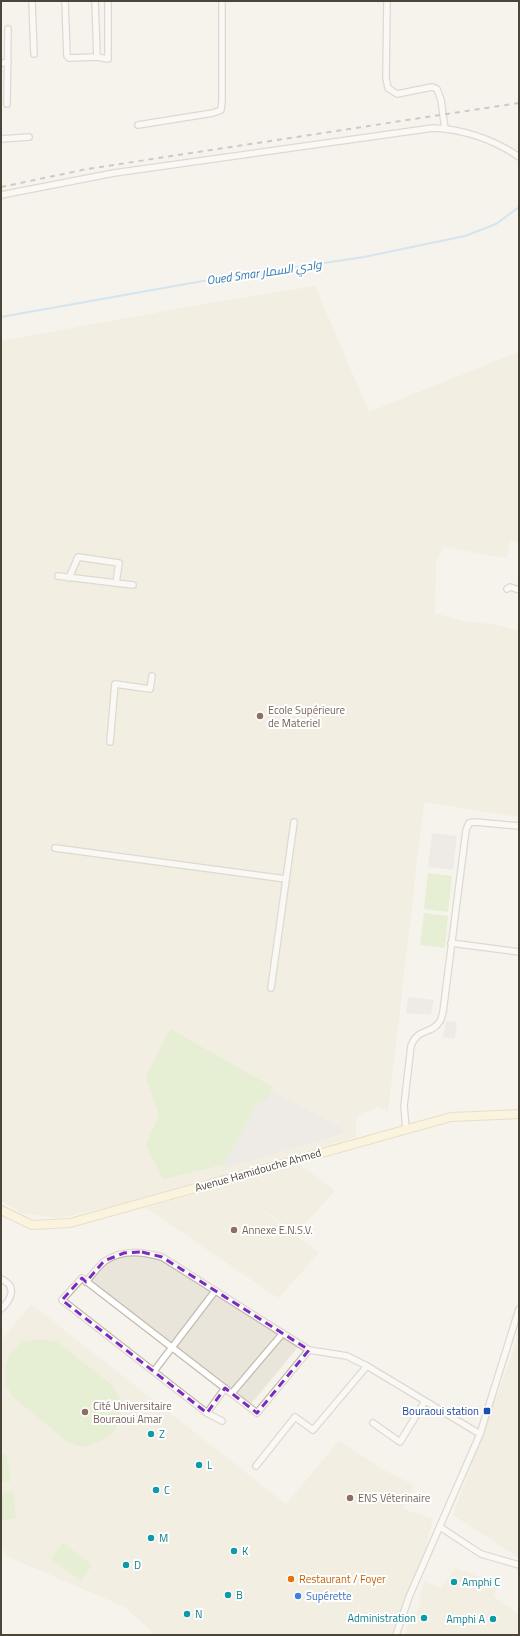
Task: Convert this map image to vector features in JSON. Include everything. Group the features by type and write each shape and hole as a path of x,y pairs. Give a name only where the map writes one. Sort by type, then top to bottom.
{"main road":[{"name":"Avenue Hamidouche Ahmed","path":"1,1210 32,1225 70,1223 450,1117 519,1114"}],"street":[{"path":"32,1 34,54"},
{"path":"65,1 67,56 69,58 97,57 108,59 108,1"},
{"path":"96,1 97,57"},
{"path":"138,125 213,113 221,110 222,1"},
{"path":"387,1 386,78 388,88 397,94 432,87 437,89 440,95 445,128"},
{"path":"7,104 8,29"},
{"path":"1,63 8,63"},
{"path":"1,195 114,173 420,130 445,128 476,136 512,152 519,157"},
{"path":"1,139 29,137"},
{"path":"69,578 78,556 119,563 116,583"},
{"path":"58,576 133,585"},
{"path":"507,589 510,587 519,590"},
{"path":"110,742 115,684 150,689 152,676"},
{"path":"271,988 294,822"},
{"path":"406,1129 404,1106 411,1046 414,1039 420,1033 432,1029 440,1021 466,830 470,823 475,822 519,826"},
{"path":"55,848 286,879"},
{"path":"451,943 519,952"},
{"path":"86,1282 104,1261 124,1253 142,1252 162,1257 309,1350 347,1356 425,1400 480,1434"},
{"path":"222,1421 207,1413 62,1300 82,1278 257,1413 309,1350"},
{"path":"1,1279 7,1282 12,1289 12,1294 1,1309"},
{"path":"154,1371 215,1291"},
{"path":"396,1635 409,1597 480,1434 519,1309"},
{"path":"232,1393 283,1333"},
{"path":"256,1466 295,1417 313,1430 367,1366"},
{"path":"207,1413 225,1388"},
{"path":"373,1423 400,1442 425,1400"},
{"path":"440,1527 481,1554 519,1564"}],"highlighted area":[{"path":"142,1252 162,1257 309,1350 257,1413 225,1388 207,1413 62,1300 82,1278 86,1282 104,1261 124,1253"}],"shaded area":[{"name":"Ecole Supérieure de Materiel","path":"315,286 369,412 519,352 519,542 510,540 507,558 443,547 436,563 435,613 462,621 498,625 519,631 519,817 424,802 388,1112 377,1107 363,1113 356,1119 356,1137 121,1204 58,1218 22,1213 1,1201 1,341 204,304"},
{"path":"432,833 457,836 453,870 428,867"},
{"path":"408,997 434,1000 431,1015 406,1013"},
{"path":"446,1021 457,1022 455,1039 443,1037"},
{"path":"271,1090 345,1130 342,1134 225,1168 223,1165 259,1102 267,1100"},
{"name":"Annexe E.N.S.V.","path":"299,1164 335,1191 296,1233 246,1198 319,1253 278,1298 146,1208"},
{"path":"134,1251 156,1257 298,1347 250,1405 82,1278 101,1262"},
{"name":"Cité Universitaire Bouraoui Amar","path":"31,1304 286,1504 339,1441 384,1470 414,1485 403,1509 433,1519 423,1558 395,1635 155,1635 125,1607 6,1556 1,1543 1,1341"},
{"path":"519,1336 519,1558 453,1515"},
{"path":"456,1568 488,1580 498,1587 493,1596 519,1614 519,1635 405,1635 413,1613 417,1611 421,1603 419,1600 424,1581 441,1588"}],"green space":[{"path":"428,873 452,876 448,912 424,909"},
{"path":"424,913 448,916 445,948 420,945"},
{"path":"170,1029 273,1087 267,1100 259,1102 223,1165 163,1179 146,1145 159,1115 146,1077"},
{"path":"40,1339 57,1342 112,1385 120,1399 119,1420 114,1432 103,1440 82,1447 68,1442 13,1397 5,1383 6,1366 10,1353 21,1343"},
{"path":"6,1454 11,1481 1,1482 1,1455"},
{"path":"13,1492 16,1518 2,1520 1,1493"},
{"path":"63,1543 92,1565 81,1581 51,1559"}],"waterway":[{"name":"Oued Smar وادي السمار","path":"1,317 203,281 364,257 465,236 496,224 519,207"}],"railway":[{"path":"1,187 87,169 519,103"}],"place":[{"name":"Ecole Supérieure de Materiel","path":"260,716"},
{"name":"Annexe E.N.S.V.","path":"234,1230"},
{"name":"Bouraoui station","path":"487,1411"},
{"name":"Cité Universitaire Bouraoui Amar","path":"85,1412"},
{"name":"Z","path":"151,1434"},
{"name":"L","path":"199,1465"},
{"name":"C","path":"156,1490"},
{"name":"ENS Véterinaire","path":"350,1498"},
{"name":"M","path":"151,1538"},
{"name":"K","path":"234,1551"},
{"name":"D","path":"126,1565"},
{"name":"Restaurant / Foyer","path":"291,1579"},
{"name":"Amphi C","path":"454,1582"},
{"name":"B","path":"228,1595"},
{"name":"Supérette","path":"298,1596"},
{"name":"N","path":"187,1614"},
{"name":"Administration","path":"424,1618"},
{"name":"Amphi A","path":"493,1619"}]}
